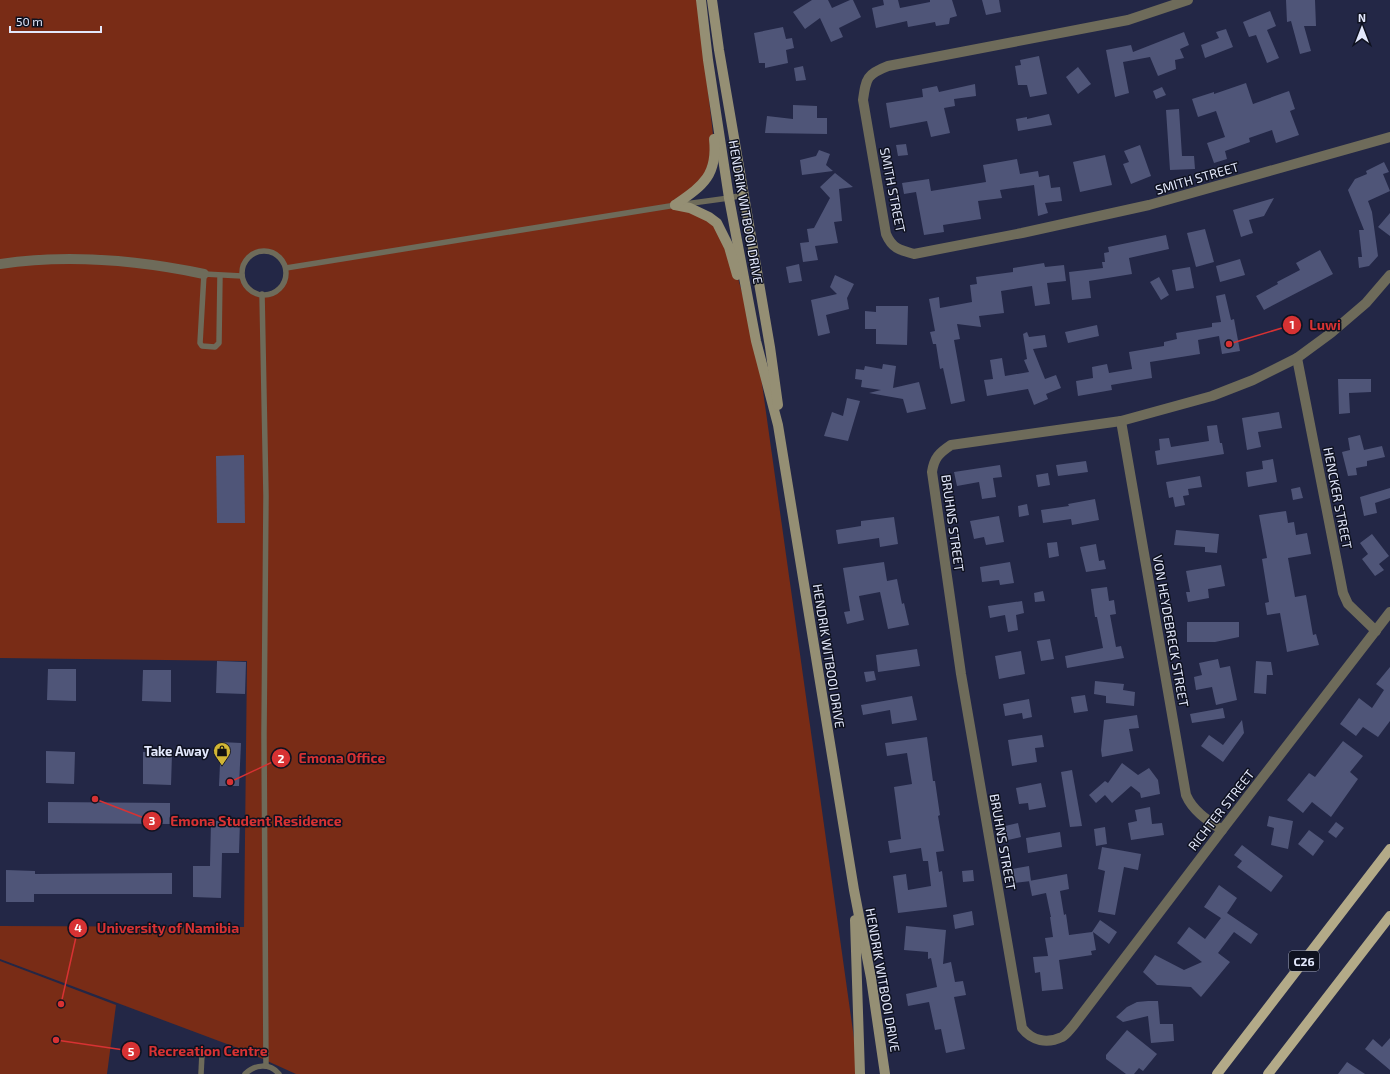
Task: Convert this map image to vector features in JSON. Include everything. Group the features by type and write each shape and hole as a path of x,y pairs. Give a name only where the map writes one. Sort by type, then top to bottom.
{"main road":[{"name":"HENDRIK WITBOOI DRIVE","path":"701,0 708,60 729,198 756,342 778,425 854,890 872,978 885,1074"},
{"name":"HENDRIK WITBOOI DRIVE","path":"712,0 743,195 777,392 778,425"},
{"path":"675,205 700,187 710,173 714,161 715,152 706,73 708,60"},
{"path":"675,205 690,208 709,217 717,223 730,247 756,342"},
{"name":"C26","path":"1217,1074 1390,849"},
{"name":"HENDRIK WITBOOI DRIVE","path":"854,890 860,1074"},
{"path":"1268,1074 1390,916"}],"street":[{"name":"SMITH STREET","path":"1188,0 1128,20 888,66 873,72 866,82 863,100 886,234 893,246 914,254 1022,233 1141,207 1390,137"},
{"path":"0,264 20,261 77,258 119,261 204,274"},
{"name":"BRUHNS STREET","path":"1073,1026 1063,1036 1049,1041 1038,1040 1027,1034 1022,1028 961,674 932,472 934,462 944,450 951,445 1121,421 1212,396 1254,380 1297,358 1331,333 1366,303 1390,275"},
{"name":"HENCKER STREET","path":"1297,358 1343,593 1348,604 1376,631"},
{"name":"VON HEYDEBRECK STREET","path":"1121,421 1186,795 1190,804 1199,814 1222,830"},
{"name":"RICHTER STREET","path":"1073,1026 1390,612"}],"lane":[{"path":"286,268 743,195"},
{"path":"260,251 274,253 283,262 286,268 284,282 280,288 268,294 255,292 249,288 242,276 248,257 260,251"},
{"path":"220,275 219,343 215,347 202,346 200,343 204,274 242,276"},
{"path":"262,294 266,496 264,748 266,1066"},
{"path":"201,1074 202,1054"},
{"path":"246,1074 256,1067 266,1066 272,1068 279,1074"}],"shaded area":[{"path":"0,0 701,0 706,73 715,152 710,173 676,205 709,217 729,247 756,341 859,1074 296,1074 243,1050 0,959 0,926 244,927 247,661 0,658","holes":["260,251 273,254 282,261 285,266 286,278 283,284 274,293 264,295 255,292 248,285 243,276 242,267 248,258"]},
{"path":"0,961 116,1005 107,1074 0,1074"}],"building":[{"path":"812,0 828,0 832,8 853,0 861,17 839,28 843,37 831,42 820,18 805,29 793,12"},
{"path":"883,0 898,0 900,8 930,2 930,0 952,0 957,16 950,18 949,24 936,26 935,22 908,27 907,21 876,28 872,8 884,5"},
{"path":"982,0 999,0 1001,12 986,15"},
{"path":"1286,0 1315,0 1316,26 1304,26 1311,51 1300,54 1291,21 1287,22"},
{"path":"1270,11 1276,26 1267,30 1279,58 1267,63 1256,35 1249,37 1243,22"},
{"path":"783,27 786,39 792,38 794,48 786,50 788,63 765,68 765,63 759,63 754,33"},
{"path":"1226,29 1233,47 1205,58 1201,45 1219,38 1216,32"},
{"path":"1184,32 1189,45 1180,49 1184,58 1175,60 1176,69 1158,76 1150,57 1123,62 1129,93 1115,97 1106,50 1131,45 1133,52"},
{"path":"1039,56 1047,94 1030,97 1027,85 1018,85 1015,66 1021,65 1020,60"},
{"path":"803,66 806,80 796,81 794,68"},
{"path":"1078,67 1091,84 1078,94 1066,77"},
{"path":"1246,83 1253,104 1289,91 1295,109 1290,111 1299,135 1276,143 1272,130 1249,138 1250,142 1225,151 1227,159 1214,163 1207,143 1225,137 1216,111 1198,117 1192,99 1214,92 1214,94"},
{"path":"975,84 976,96 954,99 955,106 944,108 950,133 931,137 927,121 890,128 886,103 923,97 922,89 937,86 939,92"},
{"path":"1162,87 1166,95 1156,99 1153,91"},
{"path":"793,105 817,106 817,118 827,118 827,134 765,133 767,116 793,119"},
{"path":"1179,109 1182,156 1194,156 1195,169 1170,170 1166,110"},
{"path":"1049,114 1052,125 1018,131 1016,119 1027,117 1027,119"},
{"path":"906,144 908,155 898,156 896,145"},
{"path":"1140,145 1151,176 1131,184 1123,164 1129,162 1124,151"},
{"path":"819,150 830,154 826,165 833,171 802,175 800,160 816,156"},
{"path":"1105,155 1112,185 1080,192 1073,162"},
{"path":"1017,159 1020,174 1038,171 1039,177 1049,175 1051,188 1060,187 1062,201 1045,203 1048,213 1038,216 1034,185 1000,190 1002,198 978,201 981,219 943,225 944,232 924,235 916,192 904,194 902,183 929,179 931,191 986,182 983,165"},
{"path":"1384,162 1389,172 1383,174 1390,191 1368,201 1372,212 1378,256 1369,266 1359,268 1358,257 1362,257 1359,230 1364,230 1348,190 1355,179 1367,174 1366,171"},
{"path":"835,173 853,187 839,189 842,221 834,222 838,243 815,246 818,260 803,262 800,243 809,242 807,229 814,228 830,198 820,187"},
{"path":"1274,198 1264,216 1249,220 1253,233 1241,237 1233,210"},
{"path":"1390,213 1390,236 1378,227"},
{"path":"1205,229 1214,262 1196,267 1187,233"},
{"path":"1166,235 1169,249 1129,258 1132,274 1089,281 1091,298 1072,300 1069,272 1103,268 1102,262 1105,262 1104,253 1109,252 1108,247"},
{"path":"1320,250 1333,274 1264,310 1256,296 1278,284 1277,282 1300,270 1296,263"},
{"path":"1240,259 1245,275 1220,282 1216,266"},
{"path":"1044,263 1045,267 1064,265 1066,281 1047,283 1050,304 1035,306 1032,286 1001,291 1004,313 979,316 981,327 957,324 960,339 954,340 965,401 951,404 943,368 940,369 936,344 933,344 930,332 935,331 929,299 939,297 940,308 972,302 970,285 977,284 976,277 1013,272 1013,268"},
{"path":"799,264 802,281 789,283 786,267"},
{"path":"1190,267 1194,288 1176,291 1172,270"},
{"path":"835,275 854,284 847,298 849,309 826,315 830,333 818,336 811,300 837,294 830,287"},
{"path":"1159,277 1169,295 1161,300 1150,282"},
{"path":"1225,294 1231,320 1234,319 1240,351 1222,354 1219,336 1198,340 1200,354 1150,362 1152,378 1111,385 1112,390 1078,396 1076,381 1093,378 1092,367 1107,364 1109,373 1132,369 1129,352 1164,346 1164,342 1177,339 1176,333 1212,327 1212,323 1221,322 1216,296"},
{"path":"876,306 908,306 907,345 876,344 876,329 865,329 865,311 876,312"},
{"path":"1097,325 1099,336 1068,343 1065,332"},
{"path":"1027,332 1029,337 1045,335 1047,347 1033,349 1045,379 1056,375 1061,388 1046,394 1048,399 1034,405 1028,389 987,396 984,380 993,379 990,360 1002,358 1005,376 1029,372 1024,360 1027,359 1023,334"},
{"path":"883,364 896,366 893,388 919,382 926,409 907,413 903,399 869,393 881,390 861,387 862,380 855,379 856,369 864,370 865,366 882,369"},
{"path":"1338,379 1371,379 1371,392 1349,393 1350,413 1339,414"},
{"path":"847,398 860,401 848,441 824,436 832,412 843,416"},
{"path":"1279,412 1282,428 1258,432 1261,447 1247,450 1242,418"},
{"path":"1217,425 1220,443 1222,443 1224,454 1157,465 1155,451 1160,450 1159,439 1169,438 1171,447 1209,441 1207,426"},
{"path":"1360,435 1364,450 1382,446 1385,457 1367,461 1367,466 1356,468 1357,475 1348,476 1342,452 1350,450 1348,438"},
{"path":"244,455 245,523 217,523 216,456"},
{"path":"1273,459 1277,482 1248,487 1246,472 1263,469 1262,461"},
{"path":"1086,461 1088,472 1058,476 1056,465"},
{"path":"1000,465 1002,477 993,478 996,497 982,499 979,482 957,486 954,472"},
{"path":"1048,473 1050,485 1038,487 1036,475"},
{"path":"1200,476 1202,487 1188,489 1189,495 1183,496 1185,505 1175,507 1173,497 1169,498 1166,482"},
{"path":"1300,487 1303,498 1293,500 1291,489"},
{"path":"1390,488 1390,498 1375,503 1377,513 1364,516 1360,497"},
{"path":"1095,499 1099,520 1072,525 1071,519 1043,523 1041,510 1069,506 1068,504"},
{"path":"1027,504 1029,515 1019,517 1018,506"},
{"path":"1286,511 1288,523 1294,522 1296,535 1307,533 1311,554 1288,558 1295,597 1306,595 1313,635 1316,634 1319,645 1287,652 1280,613 1267,615 1265,603 1269,602 1262,559 1267,558 1259,515"},
{"path":"999,516 1004,542 986,545 984,537 974,539 970,521"},
{"path":"894,517 898,544 880,547 879,538 838,544 836,530 861,526 861,521"},
{"path":"1176,530 1219,534 1217,553 1205,552 1205,547 1174,545"},
{"path":"1372,534 1389,556 1379,564 1384,570 1375,576 1362,559 1368,554 1360,543"},
{"path":"1057,542 1059,556 1049,558 1047,543"},
{"path":"1096,544 1099,561 1104,560 1106,569 1086,572 1080,547"},
{"path":"884,562 887,581 897,579 902,604 904,603 909,625 888,629 880,592 859,596 864,620 847,624 844,612 850,611 843,568"},
{"path":"1010,562 1014,583 1000,585 999,580 982,582 980,567"},
{"path":"1221,565 1225,586 1208,589 1209,598 1188,602 1186,592 1190,592 1186,571"},
{"path":"1107,587 1109,601 1114,600 1116,614 1110,615 1116,647 1121,646 1124,658 1067,668 1065,656 1103,648 1097,617 1095,617 1091,589"},
{"path":"1043,591 1045,601 1035,602 1034,593"},
{"path":"1022,601 1024,613 1016,615 1018,630 1008,632 1005,615 990,618 988,606"},
{"path":"1187,622 1239,622 1239,637 1215,642 1187,642"},
{"path":"1050,639 1054,659 1041,661 1037,641"},
{"path":"917,649 920,666 878,672 876,655"},
{"path":"1021,651 1025,674 999,679 995,656"},
{"path":"1218,659 1220,668 1230,666 1237,700 1216,705 1212,687 1196,690 1194,677 1202,675 1199,663"},
{"path":"217,661 246,662 245,694 216,693"},
{"path":"1256,661 1271,662 1273,675 1267,675 1266,694 1254,693"},
{"path":"1390,667 1390,721 1378,737 1363,727 1356,736 1340,724 1359,698 1372,708 1384,690 1376,684"},
{"path":"48,669 76,669 76,701 47,700"},
{"path":"143,670 171,670 171,702 142,701"},
{"path":"874,671 876,680 866,682 864,672"},
{"path":"1095,681 1124,684 1123,690 1135,692 1134,706 1106,703 1106,696 1094,694"},
{"path":"1085,695 1088,711 1074,713 1071,697"},
{"path":"912,696 917,720 892,724 890,710 863,715 861,705"},
{"path":"1029,699 1032,717 1023,719 1022,713 1005,716 1003,704"},
{"path":"1223,708 1225,718 1192,723 1190,714"},
{"path":"1137,715 1139,728 1129,729 1133,751 1102,757 1101,750 1104,720"},
{"path":"1242,720 1244,733 1223,762 1201,746 1209,735 1223,745"},
{"path":"1042,735 1044,747 1035,748 1037,762 1012,766 1008,740"},
{"path":"927,737 933,781 935,781 940,815 938,816 944,851 936,852 939,872 942,871 947,907 898,913 893,876 906,874 908,890 931,886 928,861 923,861 921,848 890,853 888,841 901,839 894,787 912,784 907,753 887,756 885,743"},
{"path":"1343,741 1363,756 1350,772 1358,779 1331,817 1312,802 1303,813 1287,800 1309,773 1315,777"},
{"path":"221,742 241,743 239,786 219,786"},
{"path":"46,751 75,752 74,784 46,783"},
{"path":"143,752 172,753 171,785 143,784"},
{"path":"1122,763 1138,775 1149,768 1158,780 1160,794 1141,798 1140,793 1131,786 1112,803 1105,795 1096,803 1089,795 1105,781 1108,783"},
{"path":"1072,770 1082,826 1070,827 1061,772"},
{"path":"1041,783 1046,807 1029,810 1028,803 1019,804 1016,788"},
{"path":"48,802 170,803 170,824 48,823"},
{"path":"1150,807 1152,824 1162,823 1164,835 1131,840 1128,823 1137,821 1135,810"},
{"path":"1269,816 1293,821 1288,849 1271,845 1274,828 1267,826"},
{"path":"211,821 240,821 239,853 222,853 221,898 193,897 193,866 210,866"},
{"path":"1336,822 1344,828 1336,838 1328,832"},
{"path":"1018,823 1021,837 1008,840 1005,826"},
{"path":"1105,827 1107,844 1096,846 1094,829"},
{"path":"1309,830 1324,841 1313,856 1298,844"},
{"path":"1060,832 1062,847 1028,853 1026,838"},
{"path":"1242,845 1283,876 1271,892 1237,867 1242,861 1234,855"},
{"path":"1102,847 1141,854 1138,870 1124,867 1115,915 1098,912 1105,871 1098,869"},
{"path":"1029,866 1031,881 1014,883 1012,869"},
{"path":"6,870 35,871 35,874 172,873 172,894 34,894 34,902 6,902"},
{"path":"973,870 974,881 963,882 962,871"},
{"path":"1067,874 1069,889 1060,891 1064,915 1066,914 1069,935 1092,932 1100,920 1117,932 1109,944 1093,932 1096,950 1091,951 1092,955 1059,960 1063,989 1042,991 1040,972 1035,973 1033,957 1048,956 1045,938 1053,937 1051,917 1046,893 1032,896 1029,881"},
{"path":"1219,885 1237,898 1227,913 1258,934 1251,944 1234,932 1218,953 1230,962 1201,997 1191,987 1157,985 1143,972 1155,955 1184,970 1202,962 1177,943 1189,927 1205,939 1221,918 1204,907"},
{"path":"972,911 974,925 955,929 953,915"},
{"path":"906,926 946,930 943,964 951,962 955,982 963,981 966,995 954,997 965,1049 946,1053 941,1029 935,1030 929,1002 908,1006 906,994 937,987 931,958 928,959 928,952 904,950"},
{"path":"1158,1001 1160,1024 1173,1024 1174,1041 1151,1043 1148,1016 1123,1022 1116,1017 1127,1007 1137,1002"},
{"path":"1127,1030 1157,1054 1143,1071 1139,1068 1134,1074 1126,1074 1106,1059 1106,1055"},
{"path":"1390,1038 1390,1070 1365,1049 1373,1039 1382,1047"},
{"path":"1347,1062 1365,1074 1338,1074"}],"place":[{"name":"Luwi","path":"1229,344"},
{"name":"Take Away","path":"222,766"},
{"name":"Emona Office","path":"230,782"},
{"name":"Emona Student Residence","path":"95,799"},
{"name":"University of Namibia","path":"61,1004"},
{"name":"Recreation Centre","path":"56,1040"}]}
